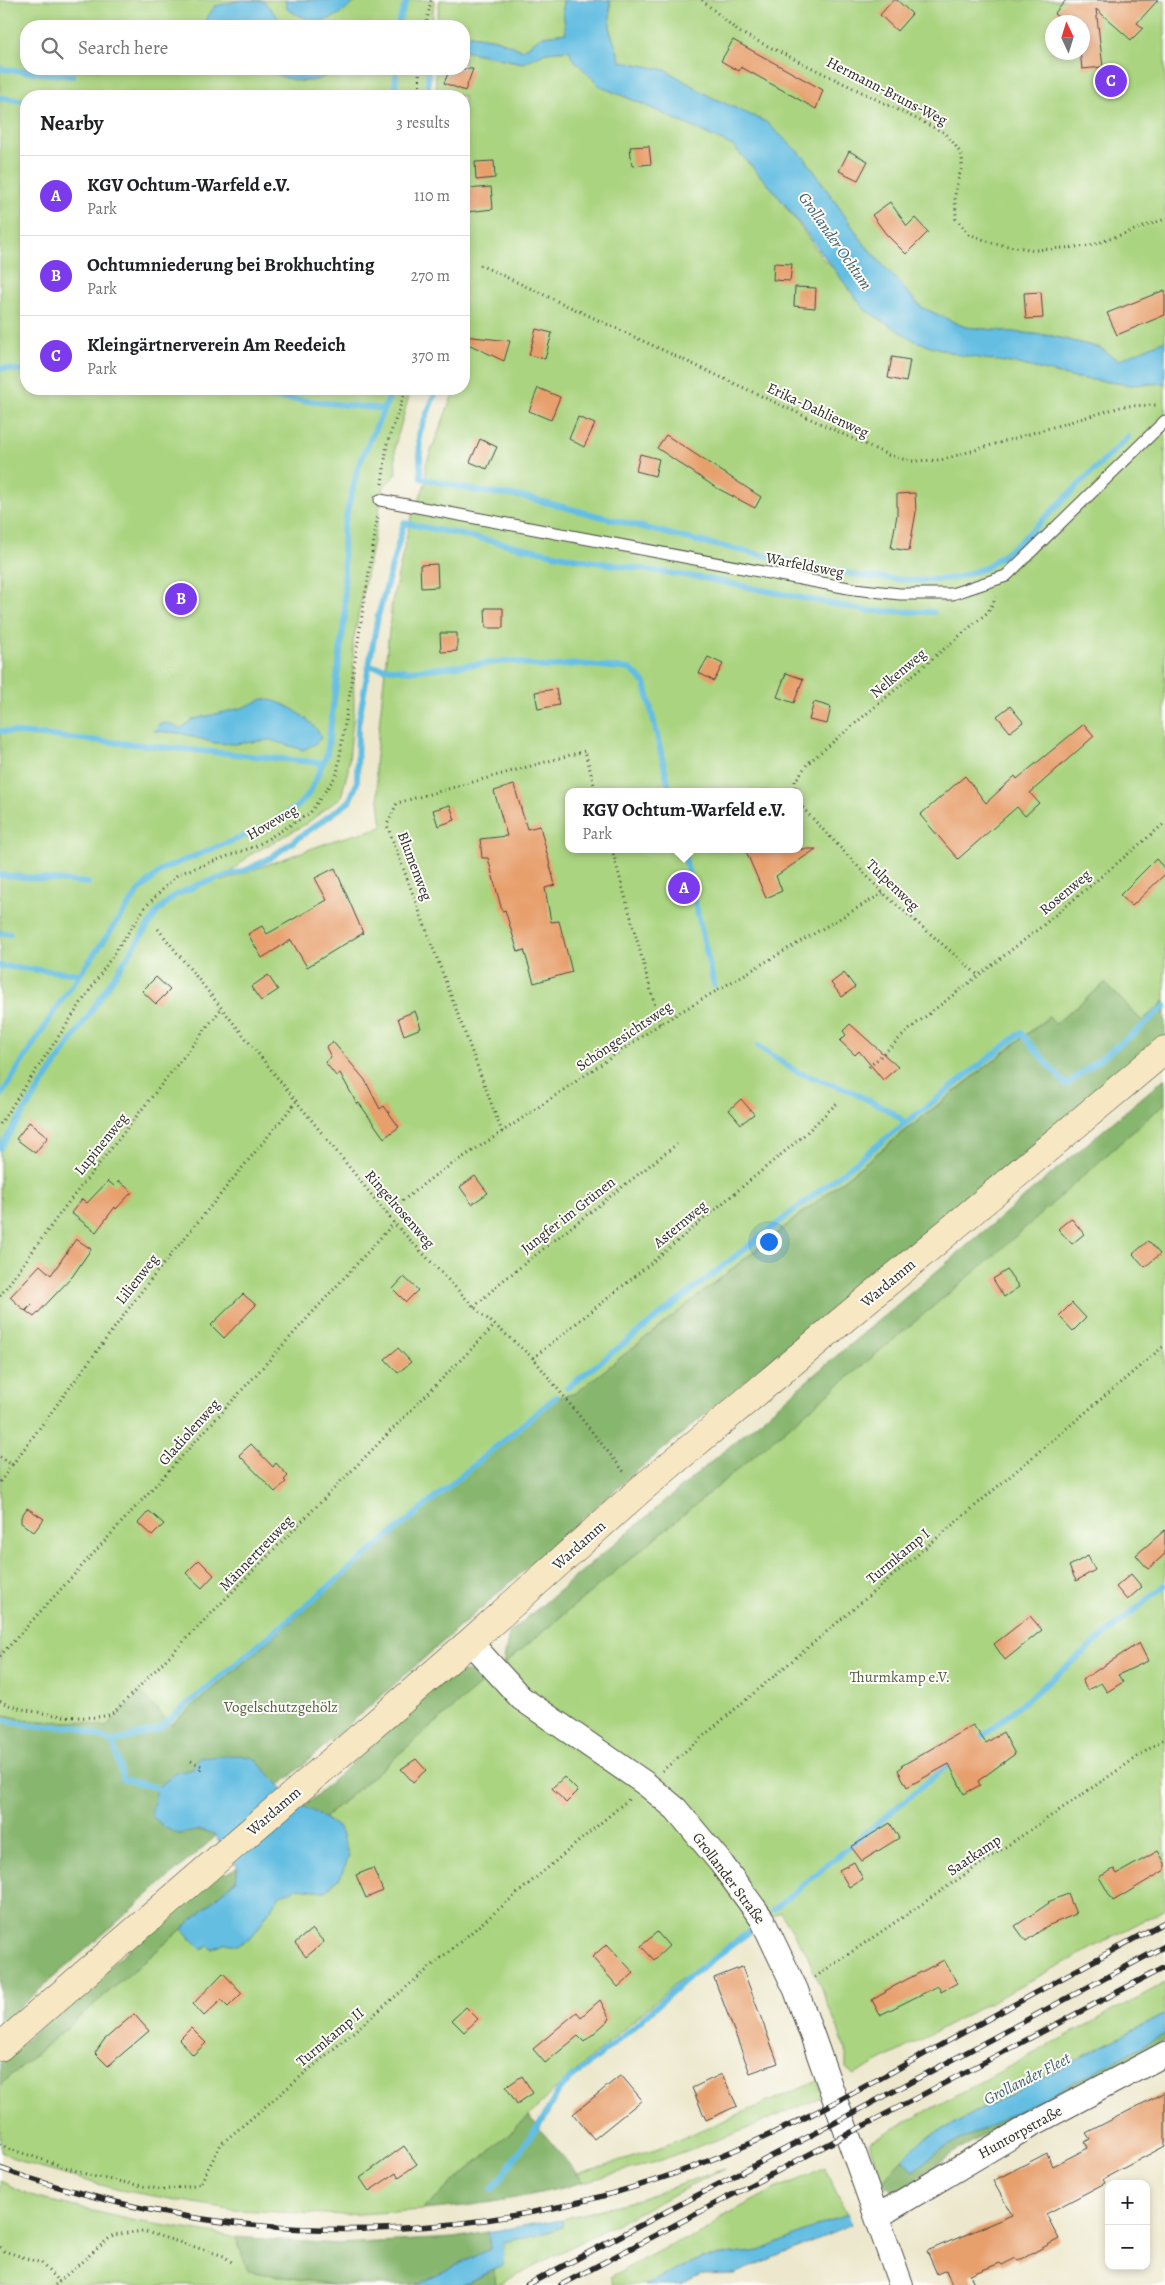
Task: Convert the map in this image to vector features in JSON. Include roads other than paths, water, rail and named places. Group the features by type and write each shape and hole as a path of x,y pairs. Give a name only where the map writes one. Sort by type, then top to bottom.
{"street":[{"name":"Wardamm","path":"0,2047 470,1642 640,1490 1165,1050"},
{"name":"Grollander Straße","path":"470,1642 521,1698 646,1784 676,1809 733,1879 762,1919 796,1990 901,2285"},
{"name":"Huntorpstraße","path":"878,2216 1029,2126 1165,2054"}],"lane":[{"name":"Warfeldsweg","path":"380,500 854,590 900,594 952,594 1006,576 1165,421"}],"water":[{"path":"242,0 264,1 280,20 205,20 215,6"},
{"path":"285,0 358,0 340,14 324,20 308,19 287,9"},
{"name":"Grollander Ochtum","path":"563,0 610,0 610,31 621,61 666,70 709,96 766,122 805,158 865,245 921,307 965,327 1052,336 1100,348 1118,360 1165,340 1165,383 1131,385 1071,377 1023,365 959,355 915,341 865,310 776,193 733,146 601,87 571,57 570,50 546,52 523,63 470,52 470,35 496,39 522,50 543,36 566,33"},
{"path":"278,75 328,75 307,81"},
{"path":"263,699 280,703 297,712 311,723 322,737 315,744 303,750 270,740 235,744 215,743 179,733 154,731 160,723 172,724 180,729 194,719 242,708"},
{"path":"238,1755 254,1758 298,1806 311,1810 339,1828 349,1856 340,1878 325,1891 298,1888 281,1894 251,1938 237,1945 226,1943 212,1949 209,1946 202,1949 182,1929 236,1880 238,1867 214,1834 201,1830 178,1834 164,1827 151,1815 157,1788 176,1773 194,1769 199,1758"},
{"path":"1165,2014 1165,2034 1037,2102 942,2149 913,2172 902,2159 922,2140"},
{"path":"847,2214 852,2225 734,2274 701,2275 681,2285 644,2285 702,2258 759,2251"},
{"path":"562,2219 562,2227 539,2235 504,2242 503,2265 462,2285 417,2285 490,2249 488,2232"}],"waterway":[{"path":"399,20 407,0"},
{"path":"0,69 20,71"},
{"path":"63,75 73,76"},
{"path":"395,90 396,75"},
{"path":"428,75 428,90"},
{"path":"0,98 20,100"},
{"path":"0,368 20,370"},
{"path":"251,395 383,409"},
{"path":"0,1097 61,1001 139,891 163,869 264,828 297,807 310,792 327,754 345,615 343,530 358,467 390,395"},
{"path":"435,395 419,434 421,478 477,491 524,497 697,541 860,576 919,581 955,578 985,568 1019,543 1128,437"},
{"path":"0,1148 158,911 174,896 200,884 249,869 270,858 349,802 357,783 358,725 378,616 404,523 588,561 702,578 868,611 934,612"},
{"path":"369,666 409,671 510,661 543,667 579,664 630,669 645,683 669,788"},
{"path":"0,731 322,763"},
{"path":"684,853 714,985"},
{"path":"0,875 88,883"},
{"path":"0,933 10,934"},
{"path":"0,966 80,974"},
{"path":"567,1388 1021,1033 1066,1085 1137,1031 1165,1006"},
{"path":"758,1046 797,1072 848,1090 890,1111 906,1123"},
{"path":"113,1742 158,1729 556,1397"},
{"path":"976,1742 1165,1585"},
{"path":"0,1719 32,1726 77,1727 113,1742 123,1779 157,1788"},
{"path":"773,1910 955,1759"},
{"path":"492,2190 543,2119 560,2088 629,2031 685,1980 753,1929"}],"railway":[{"path":"0,2168 58,2187 157,2211 238,2224 319,2229 401,2228 482,2220 562,2206 641,2185 718,2157 770,2135 870,2084 1165,1922"},
{"path":"527,2285 1165,1946"},
{"path":"561,2285 1165,1967"}],"place":[{"name":"Kleingärtnerverein Am Reedeich","path":"1111,81"},
{"name":"Ochtumniederung bei Brokhuchting","path":"181,599"},
{"name":"KGV Ochtum-Warfeld e.V.","path":"684,888"}],"park label":[{"name":"Thurmkamp e.V.","path":"900,1677"},
{"name":"Vogelschutzgehölz","path":"281,1707"}],"water label":[{"name":"Grollander Fleet","path":"1027,2079"}]}
